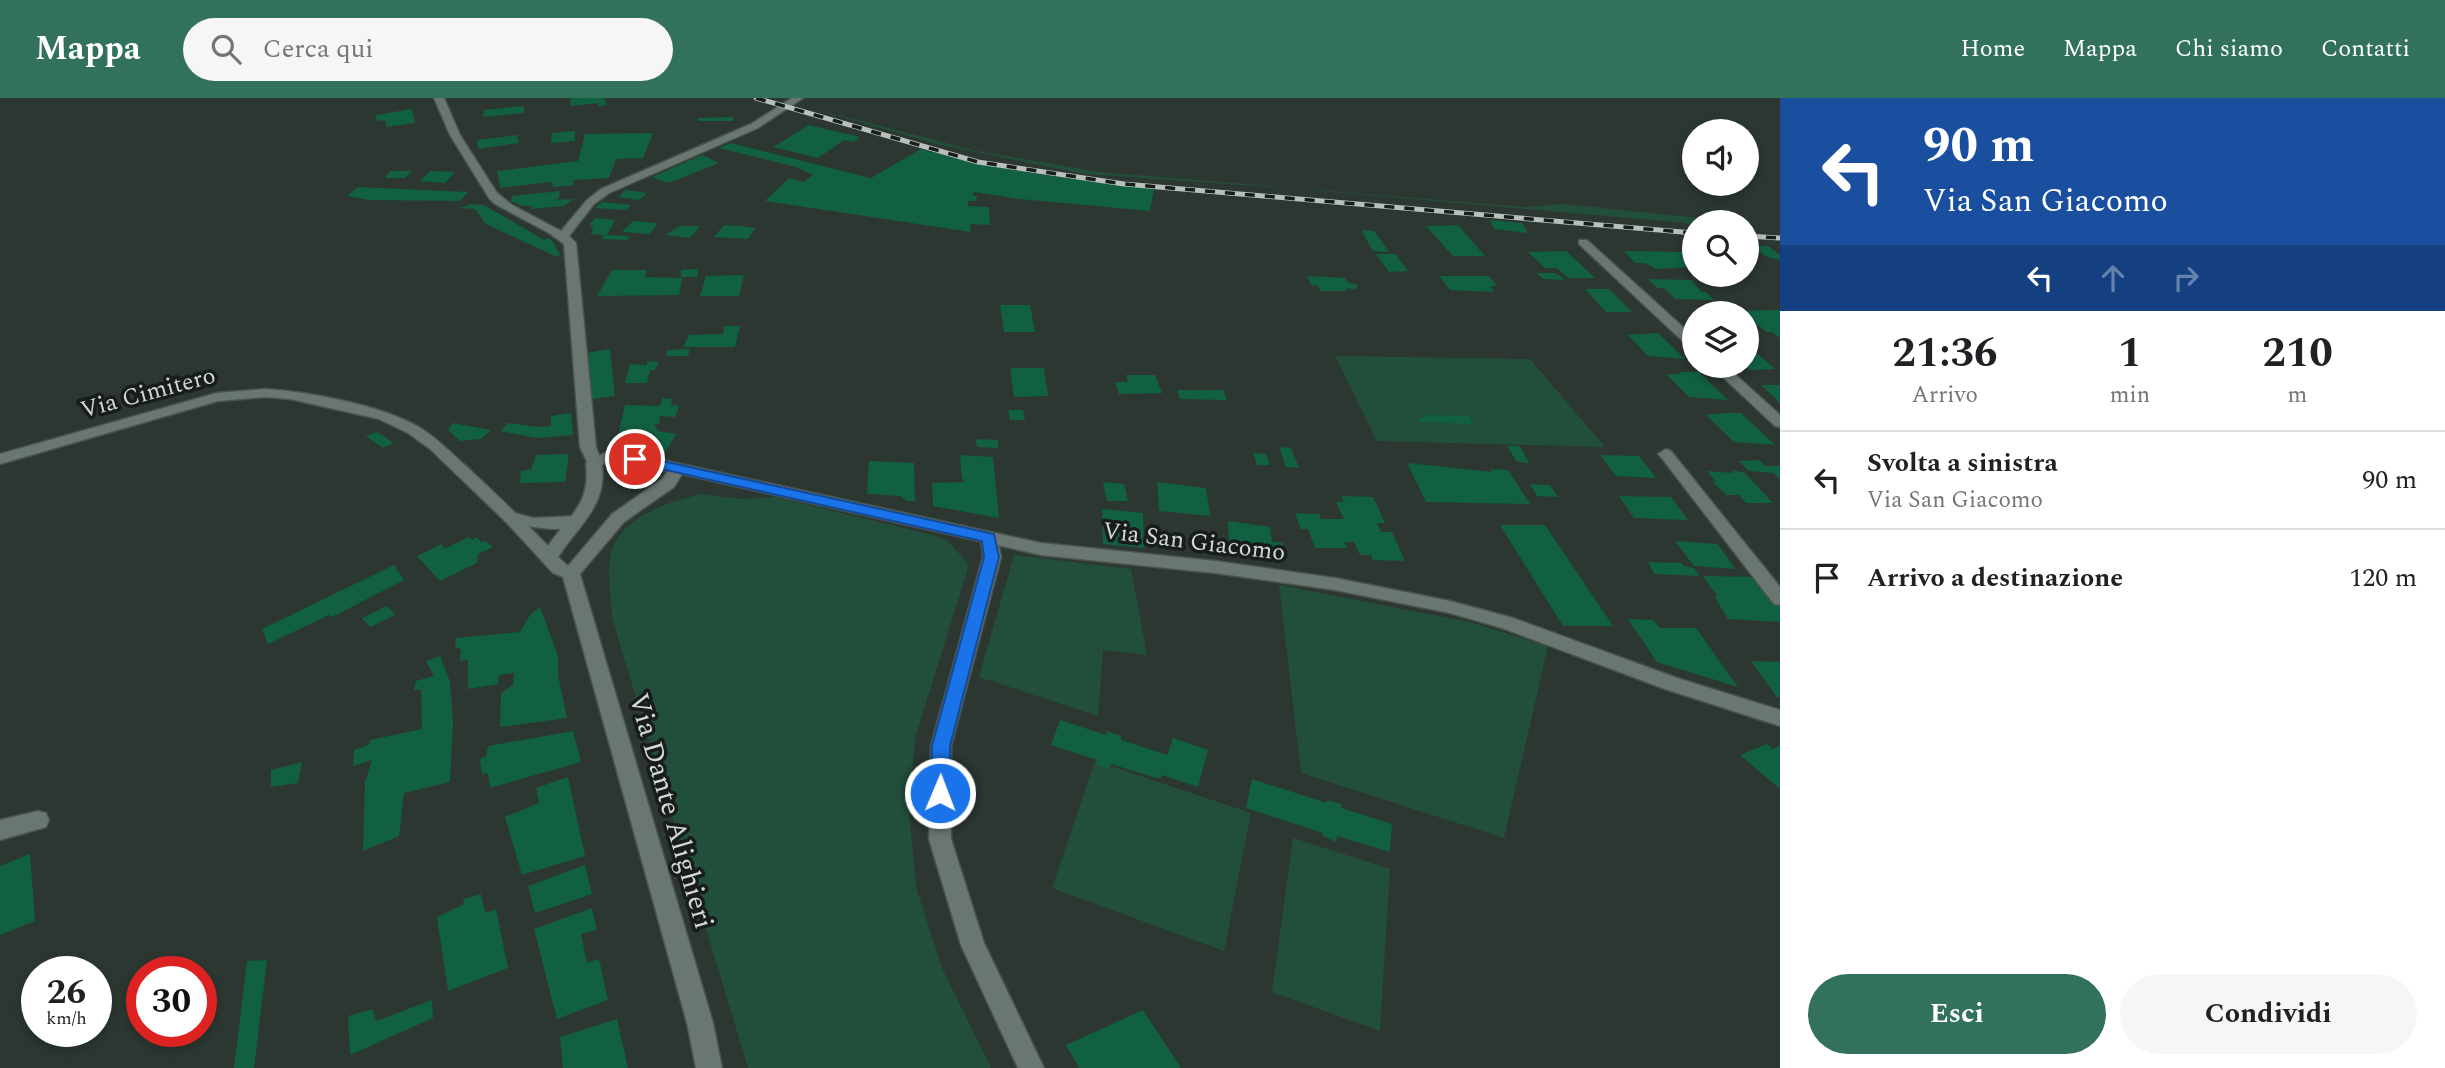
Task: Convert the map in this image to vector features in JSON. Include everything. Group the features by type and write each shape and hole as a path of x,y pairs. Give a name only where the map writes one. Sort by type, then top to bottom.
{"street":[{"path":"439,98 446,121 498,201 546,224 570,243 587,435 596,474 593,497 585,513 549,558 559,569 571,573 618,518 668,483 679,468"},
{"path":"562,236 576,226 578,217 588,202 603,192 670,160 739,135 797,98"},
{"path":"1583,242 1682,333"},
{"path":"1731,378 1780,423"},
{"name":"Via Cimitero","path":"0,459 140,420 193,402 229,395 290,395 384,416 413,430 435,446 511,517 549,558"},
{"path":"587,435 612,454 594,463"},
{"name":"Via San Giacomo","path":"612,454 1041,549 1215,567 1335,584 1450,607 1507,623 1672,684 1780,718"},
{"path":"1666,454 1780,599"},
{"path":"511,517 543,524 577,521"},
{"path":"989,538 992,557 941,746 940,839 972,945 1031,1068"},
{"name":"Via Dante Alighieri","path":"571,573 697,1010 709,1068"},
{"path":"0,830 38,820"}],"green space":[{"path":"803,106 977,151 1098,172 1523,207 1564,204 1682,216 1682,223 1287,188 1085,174 940,145"},
{"path":"1335,356 1530,359 1605,447 1377,441"},
{"path":"702,494 739,499 776,497 937,536 948,541 969,565 915,738 909,811 916,887 942,968 991,1068 748,1068 612,618 609,567 617,540 625,529 648,512"},
{"path":"1014,555 1131,569 1147,655 1103,650 1098,716 979,677"},
{"path":"1279,585 1469,622 1548,646 1504,838 1301,773"},
{"path":"1095,761 1251,813 1224,951 1052,888"},
{"path":"1293,838 1390,869 1380,1031 1272,992"}],"building":[{"path":"570,98 604,98 607,105 598,106 599,103 571,106"},
{"path":"524,106 524,113 483,117 484,110"},
{"path":"412,109 415,123 387,127 385,120 376,121 376,115"},
{"path":"733,117 733,121 698,121 698,118"},
{"path":"809,125 860,137 853,142 844,140 818,158 773,147"},
{"path":"575,131 575,141 551,143 552,133"},
{"path":"653,133 643,158 616,159 609,178 573,180 574,185 553,187 552,182 500,188 497,171 578,161 585,134"},
{"path":"517,135 519,143 478,149 477,140"},
{"path":"731,143 871,178 921,149 985,165 1154,189 1150,211 974,192 972,195 977,196 976,201 968,201 968,206 989,207 990,225 970,224 971,232 765,201 789,178 803,182 813,175 796,167 719,148"},
{"path":"702,155 719,163 671,182 652,177"},
{"path":"390,171 412,171 405,178 385,178"},
{"path":"430,171 455,172 445,183 420,181"},
{"path":"358,187 468,192 460,201 369,200 347,196"},
{"path":"626,190 647,193 639,200 618,197"},
{"path":"560,191 559,198 555,200 574,199 564,206 531,209 532,206 511,201 512,196"},
{"path":"602,202 631,205 626,210 595,208"},
{"path":"472,204 484,205 544,240 548,238 560,255 557,257 486,224 475,209 460,208"},
{"path":"596,218 615,220 607,235 629,236 628,240 601,239 605,235 590,234 593,231 590,223"},
{"path":"1490,220 1522,223 1528,233 1494,229"},
{"path":"633,221 658,223 650,234 622,232"},
{"path":"724,225 755,228 748,239 714,237"},
{"path":"1458,225 1485,256 1453,256 1426,226"},
{"path":"680,226 700,226 690,238 665,235"},
{"path":"1361,230 1374,231 1389,252 1373,251"},
{"path":"1759,246 1768,246 1780,255 1780,260 1765,256 1759,251"},
{"path":"1566,251 1595,278 1568,278 1557,268 1545,268 1528,252"},
{"path":"1624,251 1682,252 1682,268 1656,269 1645,263 1635,263"},
{"path":"1376,254 1395,254 1408,271 1389,272"},
{"path":"698,269 697,277 681,277 681,270"},
{"path":"612,270 647,270 645,277 682,278 679,295 597,296"},
{"path":"1536,273 1555,273 1566,280 1543,279"},
{"path":"744,275 739,296 700,296 706,276"},
{"path":"1307,276 1345,278 1347,282 1358,285 1355,290 1348,288 1346,291 1320,291 1318,286 1311,285"},
{"path":"1439,276 1489,276 1497,286 1490,286 1494,292 1450,290"},
{"path":"1648,279 1682,280 1682,287 1697,287 1714,300 1675,299 1664,288 1657,288"},
{"path":"1585,289 1609,289 1632,312 1606,312"},
{"path":"1000,305 1030,305 1035,332 1004,332"},
{"path":"1759,310 1780,310 1780,338 1759,326"},
{"path":"724,326 740,326 735,347 683,347 689,335 723,334"},
{"path":"1658,333 1682,359 1648,356 1628,335"},
{"path":"610,349 615,396 592,399 585,353"},
{"path":"690,349 688,356 666,356 667,350"},
{"path":"1759,355 1775,369 1759,370"},
{"path":"647,361 659,362 655,370 650,370 647,383 625,383 630,364 647,365"},
{"path":"1010,368 1044,368 1048,396 1014,397"},
{"path":"1678,372 1682,372 1682,378 1705,378 1728,400 1689,397 1666,374 1680,374"},
{"path":"1126,375 1155,375 1162,393 1119,394 1115,382 1128,382"},
{"path":"1761,385 1780,385 1780,403"},
{"path":"1177,390 1223,390 1227,400 1180,399"},
{"path":"663,398 672,399 671,405 679,406 675,417 660,416 659,424 654,424 658,431 676,434 665,453 616,444 625,405 659,406"},
{"path":"1008,410 1023,410 1025,420 1010,420"},
{"path":"571,413 573,435 537,438 500,431 508,423 551,426 551,416"},
{"path":"1741,413 1775,445 1734,442 1706,415"},
{"path":"1423,415 1469,416 1473,424 1421,422 1419,418 1425,418"},
{"path":"453,423 491,430 481,439 460,441 448,430"},
{"path":"376,432 393,443 383,448 366,436"},
{"path":"975,439 998,440 998,448 977,447"},
{"path":"1507,446 1520,446 1529,463 1517,462"},
{"path":"1279,447 1291,448 1299,468 1286,467"},
{"path":"1253,453 1266,454 1270,465 1257,465"},
{"path":"569,454 565,482 520,483 521,471 531,469 536,455"},
{"path":"960,455 993,457 999,518 933,506 932,483 965,482 962,478"},
{"path":"1600,455 1639,456 1656,478 1616,476"},
{"path":"1759,460 1765,466 1780,466 1780,479 1773,473 1749,471 1739,461"},
{"path":"869,461 914,463 915,501 907,501 900,496 867,494"},
{"path":"1407,463 1492,472 1490,469 1508,470 1530,504 1426,502"},
{"path":"1733,470 1745,473 1773,503 1746,503 1739,495 1726,495 1712,481 1716,482 1707,471 1733,473"},
{"path":"1103,482 1124,484 1128,501 1107,501"},
{"path":"1157,482 1206,488 1210,516 1159,511"},
{"path":"1530,484 1550,485 1558,497 1537,496"},
{"path":"1341,496 1373,497 1385,523 1377,523 1381,532 1392,532 1405,561 1373,560 1371,555 1360,555 1354,542 1344,542 1347,548 1315,548 1308,529 1301,529 1295,513 1319,514 1321,519 1344,519 1336,502 1344,502"},
{"path":"1619,496 1671,497 1688,520 1634,518"},
{"path":"1102,509 1143,513 1144,548 1103,544"},
{"path":"1228,521 1270,527 1272,542 1283,543 1284,562 1229,555"},
{"path":"1500,525 1545,525 1613,626 1563,626"},
{"path":"469,537 473,540 477,537 481,542 485,541 493,547 478,554 477,563 440,581 417,556 442,544 444,549"},
{"path":"1675,541 1718,544 1735,569 1694,566"},
{"path":"1648,562 1682,563 1694,568 1699,576 1654,574"},
{"path":"394,565 404,580 332,617 329,615 268,644 262,629"},
{"path":"1703,576 1758,577 1780,604 1780,622 1728,619 1714,596 1718,597"},
{"path":"387,606 395,615 370,627 362,618"},
{"path":"540,607 558,656 558,675 567,718 500,727 501,693 513,685 514,673 499,675 498,684 468,689 468,660 460,661 461,649 455,648 456,638 520,632 530,615"},
{"path":"1628,619 1653,620 1660,628 1696,628 1738,687 1657,662"},
{"path":"440,656 450,682 453,722 450,782 404,793 399,836 363,851 365,782 372,760 353,766 354,750 369,745 370,740 422,729 421,690 414,690 416,681 434,676 426,661"},
{"path":"1751,661 1780,662 1780,697 1777,697"},
{"path":"1060,720 1106,735 1107,731 1121,736 1121,740 1167,755 1173,738 1208,750 1198,787 1162,775 1160,779 1111,764 1109,769 1096,764 1097,760 1051,745"},
{"path":"573,731 581,762 490,788 488,773 482,774 480,759 486,756 488,746"},
{"path":"1767,744 1773,749 1780,745 1780,789 1740,755"},
{"path":"302,762 298,783 271,787 271,770"},
{"path":"568,777 585,856 522,875 505,817 539,803 536,788"},
{"path":"1252,779 1327,803 1327,800 1341,804 1341,808 1392,824 1390,852 1337,836 1336,842 1323,836 1323,833 1246,808"},
{"path":"30,854 35,921 0,935 0,866"},
{"path":"585,865 592,894 535,913 528,886"},
{"path":"481,894 485,913 496,909 508,968 448,991 437,917 464,904 463,899"},
{"path":"592,908 597,930 581,934 587,963 599,959 608,1000 557,1019 534,929"},
{"path":"267,960 254,1068 234,1068 247,961"},
{"path":"432,1000 433,1018 350,1055 348,1016 373,1009 376,1021"},
{"path":"1143,1010 1181,1068 1079,1068 1066,1045"},
{"path":"617,1019 628,1068 563,1068 560,1037"}],"railway":[{"path":"756,98 978,162 1124,184 1682,232"},
{"path":"1759,237 1780,238"}],"route":[{"path":"635,459 989,538 992,557 941,746 940,793"}]}
